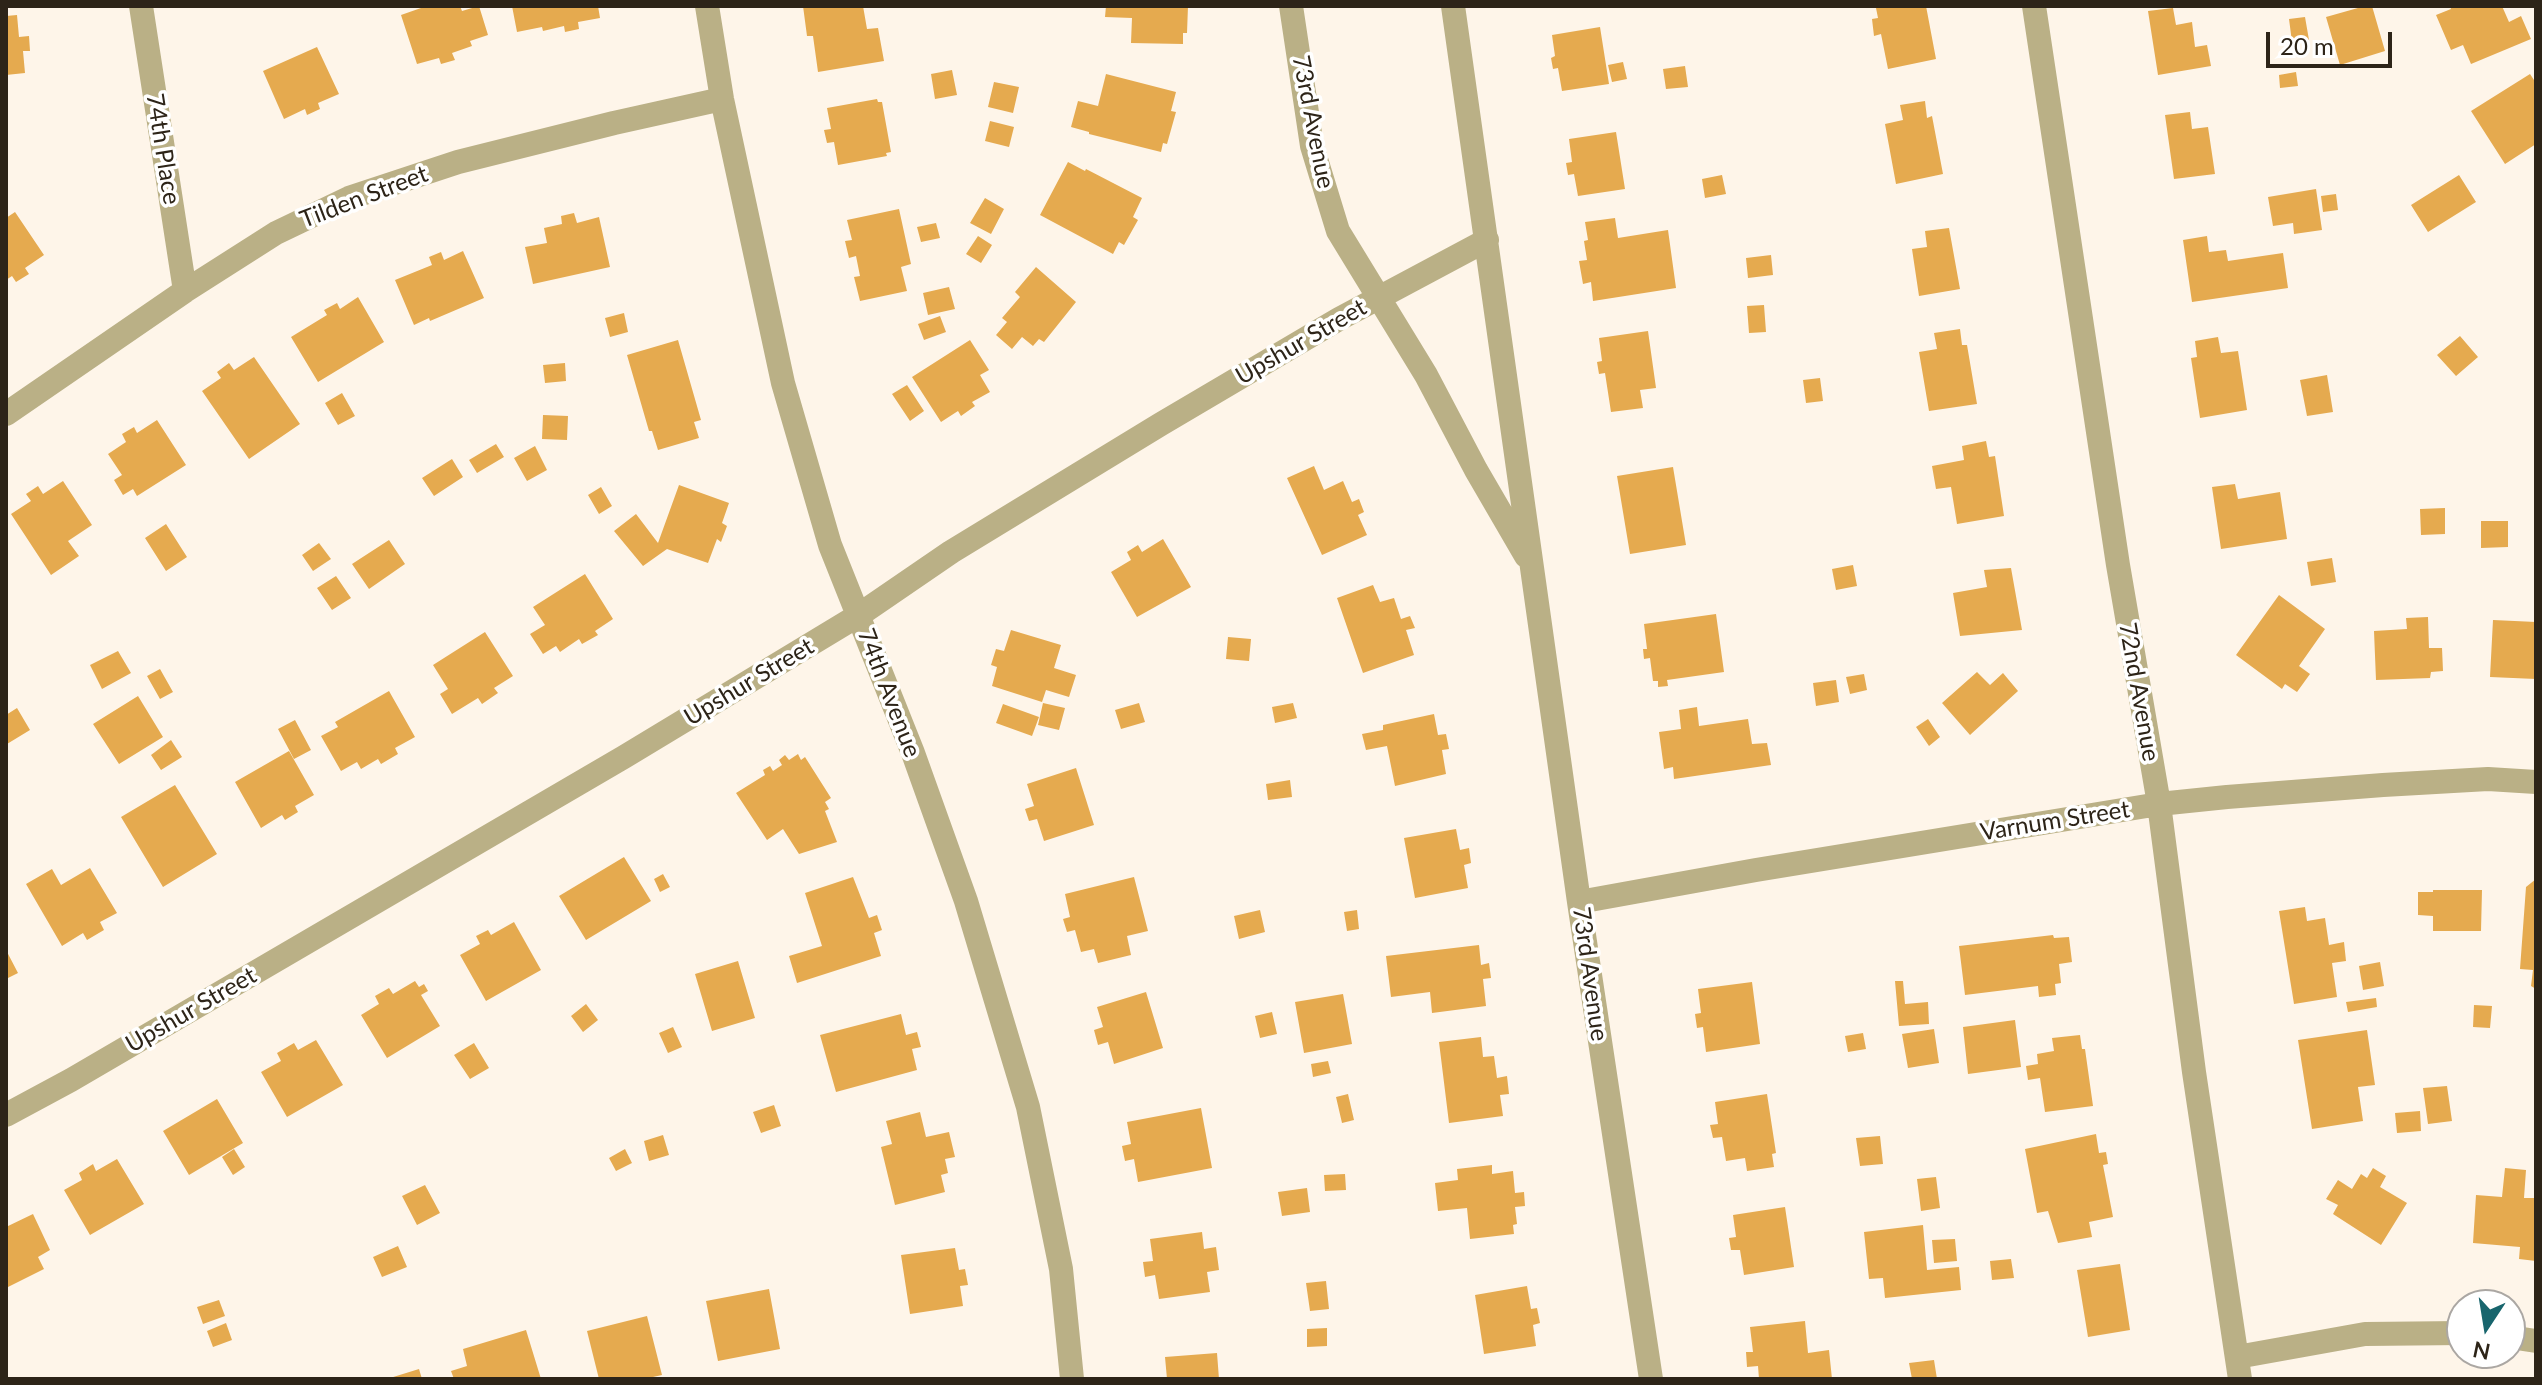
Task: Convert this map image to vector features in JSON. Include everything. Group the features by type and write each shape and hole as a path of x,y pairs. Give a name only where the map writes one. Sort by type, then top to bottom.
{"street":[{"name":"74th Place","path":"141,6 185,291"},
{"name":"74th Avenue","path":"707,6 722,99 783,383 830,545 913,753 966,901 1028,1107 1061,1269 1072,1379"},
{"name":"73rd Avenue","path":"1291,6 1312,146 1338,231 1426,375 1533,568"},
{"name":"73rd Avenue","path":"1453,6 1579,902 1651,1379"},
{"name":"72nd Avenue","path":"2034,6 2118,565 2159,804 2194,1072 2239,1368"},
{"name":"Tilden Street","path":"6,414 185,291 276,233 349,198 458,162 722,99"},
{"name":"Upshur Street","path":"6,1115 397,891 859,615 964,544 1174,416 1339,319 1487,240"},
{"name":"Varnum Street","path":"1579,902 2159,804 2383,785 2488,779 2536,782"},
{"path":"2239,1368 2365,1334 2446,1333"}],"building":[{"path":"420,6 460,6 462,11 479,6 488,35 470,41 472,46 452,53 455,60 441,64 439,58 417,64 401,15"},
{"path":"512,6 598,6 600,18 578,22 579,29 565,32 564,26 517,32"},
{"path":"803,6 863,6 867,29 878,28 884,61 818,72 813,36 807,36"},
{"path":"1106,6 1188,6 1187,33 1183,33 1183,44 1131,43 1132,18 1105,17"},
{"path":"1926,6 1936,59 1888,69 1881,34 1874,36 1872,19 1878,18 1876,8"},
{"path":"2372,6 2385,51 2340,65 2326,17"},
{"path":"2450,6 2502,6 2509,22 2521,16 2531,39 2471,64 2463,45 2451,50 2436,15 2451,9"},
{"path":"2173,8 2176,25 2192,22 2195,47 2207,45 2211,66 2158,75 2148,11"},
{"path":"17,15 19,37 29,36 30,51 23,51 25,73 6,75 6,16"},
{"path":"2305,17 2309,40 2292,42 2289,19"},
{"path":"1600,27 1609,84 1562,91 1558,68 1553,69 1551,58 1555,56 1552,35"},
{"path":"317,47 339,94 318,103 320,109 307,115 305,109 284,119 263,71"},
{"path":"1623,62 1627,79 1612,82 1608,65"},
{"path":"1685,66 1688,87 1666,89 1663,69"},
{"path":"952,70 957,95 935,99 931,74"},
{"path":"2296,72 2298,86 2280,88 2279,75"},
{"path":"1106,74 1176,92 1171,111 1176,112 1167,144 1163,143 1161,152 1071,127 1078,101 1098,106"},
{"path":"2530,74 2536,83 2536,144 2505,164 2471,111"},
{"path":"994,82 1019,87 1013,113 988,107"},
{"path":"877,99 882,102 891,152 886,153 887,156 838,165 834,142 827,143 824,130 831,129 827,108"},
{"path":"1925,101 1927,118 1932,116 1943,174 1896,184 1885,124 1903,120 1900,105"},
{"path":"2190,112 2192,129 2208,127 2215,174 2174,179 2165,115"},
{"path":"990,121 1014,127 1009,147 985,141"},
{"path":"1616,132 1625,189 1578,196 1574,174 1568,175 1566,163 1572,162 1569,139"},
{"path":"1068,162 1142,198 1133,217 1138,220 1124,245 1119,242 1113,254 1040,215"},
{"path":"1722,175 1726,194 1705,198 1702,179"},
{"path":"2459,175 2476,202 2428,232 2411,205"},
{"path":"2316,189 2322,230 2294,234 2293,223 2273,226 2268,197"},
{"path":"2336,194 2338,210 2323,212 2321,196"},
{"path":"985,198 1004,209 991,234 970,223"},
{"path":"899,209 911,264 901,267 907,291 860,301 854,277 860,276 856,256 849,258 845,241 852,240 847,220"},
{"path":"15,212 44,255 25,268 29,274 16,282 12,276 6,280 6,218"},
{"path":"574,213 577,223 599,217 610,267 533,284 525,247 547,243 544,228 562,224 561,216"},
{"path":"1615,218 1618,238 1668,230 1676,288 1593,301 1591,282 1583,284 1579,261 1587,260 1585,222"},
{"path":"936,223 940,238 921,242 917,227"},
{"path":"1949,228 1960,289 1919,296 1912,249 1927,247 1925,231"},
{"path":"978,236 992,245 981,263 966,254"},
{"path":"2207,236 2209,252 2226,250 2228,261 2283,253 2288,288 2192,302 2183,240"},
{"path":"463,251 484,298 414,325 395,280 432,265 429,257 441,252 444,260"},
{"path":"1771,255 1773,275 1748,278 1746,258"},
{"path":"1036,267 1076,302 1044,342 1039,339 1033,346 1022,337 1012,349 996,335 1007,322 1002,318 1020,297 1015,292"},
{"path":"949,287 955,309 928,315 923,293"},
{"path":"358,297 384,342 318,382 291,337 327,315 324,310 337,303 340,309"},
{"path":"1764,305 1766,332 1749,333 1747,306"},
{"path":"624,313 628,332 610,337 605,318"},
{"path":"940,316 946,332 924,340 918,324"},
{"path":"1960,329 1962,345 1967,345 1977,404 1929,411 1919,352 1937,349 1934,333"},
{"path":"1648,331 1656,388 1640,390 1643,408 1611,412 1605,373 1599,374 1597,362 1602,361 1599,338"},
{"path":"2460,336 2478,357 2456,376 2437,355"},
{"path":"2218,337 2221,353 2238,351 2247,410 2200,418 2191,358 2197,357 2195,341"},
{"path":"678,340 701,420 694,422 699,438 658,450 652,431 649,431 627,355"},
{"path":"970,340 989,370 980,375 990,392 972,402 975,406 961,416 958,411 941,422 912,377"},
{"path":"254,357 300,424 249,459 202,391 221,378 217,372 229,363 234,370"},
{"path":"565,363 566,381 545,383 543,365"},
{"path":"2327,375 2333,412 2307,416 2300,380"},
{"path":"1820,378 1823,401 1806,403 1803,380"},
{"path":"907,385 924,411 910,421 892,394"},
{"path":"342,393 355,416 338,425 325,403"},
{"path":"543,415 568,416 567,440 542,439"},
{"path":"157,420 186,465 137,496 133,489 123,495 114,480 122,475 108,454 126,442 122,434 134,427 137,433"},
{"path":"1986,441 1989,457 1995,456 2004,516 1957,524 1951,487 1936,489 1932,466 1964,460 1962,446"},
{"path":"496,444 504,457 477,473 469,460"},
{"path":"535,446 547,470 527,481 514,458"},
{"path":"452,459 463,477 434,496 422,478"},
{"path":"1314,466 1324,490 1343,481 1352,502 1359,499 1364,512 1358,515 1367,535 1322,555 1287,478"},
{"path":"1673,467 1686,545 1630,554 1617,476"},
{"path":"63,481 92,525 68,541 79,556 51,575 11,514 31,501 26,494 38,486 43,494"},
{"path":"2235,484 2238,499 2280,492 2287,539 2221,549 2212,487"},
{"path":"679,485 729,503 722,523 727,526 721,542 717,539 708,563 667,549 643,566 614,531 636,514 658,543"},
{"path":"601,487 612,506 599,514 588,495"},
{"path":"2445,508 2445,534 2421,535 2420,509"},
{"path":"2481,521 2508,521 2508,547 2481,548"},
{"path":"166,524 187,557 166,571 145,538"},
{"path":"1163,539 1191,587 1137,617 1111,572 1131,560 1127,552 1138,545 1142,552"},
{"path":"389,540 405,564 369,589 352,564"},
{"path":"319,543 331,559 313,571 302,555"},
{"path":"2332,558 2336,582 2311,586 2307,562"},
{"path":"1853,565 1857,586 1836,590 1832,569"},
{"path":"2011,568 2022,630 1960,636 1953,593 1987,587 1984,570"},
{"path":"585,574 613,619 595,631 598,635 582,644 579,639 560,652 556,646 543,654 530,634 545,625 533,607"},
{"path":"336,576 351,598 332,610 317,588"},
{"path":"1373,585 1380,602 1394,598 1401,619 1410,616 1415,628 1406,630 1414,655 1363,673 1337,598"},
{"path":"2279,595 2325,629 2299,666 2310,674 2297,692 2285,684 2282,689 2236,655"},
{"path":"1716,614 1724,672 1667,680 1668,686 1658,687 1658,681 1653,681 1650,658 1644,659 1643,649 1647,649 1644,624"},
{"path":"2428,617 2429,648 2442,648 2443,671 2431,672 2430,678 2376,680 2374,631 2407,629 2406,618"},
{"path":"2493,620 2536,622 2536,679 2490,677"},
{"path":"1011,630 1061,645 1054,668 1076,675 1069,697 1046,690 1042,702 992,686 997,667 991,665 996,649 1004,651"},
{"path":"485,632 513,676 494,688 498,693 482,704 478,698 452,714 440,694 448,689 433,665"},
{"path":"1228,637 1251,639 1249,661 1226,659"},
{"path":"118,651 131,673 102,689 90,665"},
{"path":"160,669 173,692 160,699 147,676"},
{"path":"1977,672 1990,685 2003,673 2018,691 1970,735 1942,703"},
{"path":"1864,674 1867,690 1850,694 1846,677"},
{"path":"1836,680 1839,702 1816,706 1813,683"},
{"path":"389,691 415,737 395,748 398,754 381,764 378,759 361,769 357,762 341,771 321,736 338,727 335,722"},
{"path":"138,696 163,737 119,764 93,724"},
{"path":"1043,703 1065,708 1059,730 1038,725"},
{"path":"1139,703 1145,722 1121,729 1115,710"},
{"path":"1293,703 1297,718 1275,723 1272,707"},
{"path":"1003,704 1039,717 1032,736 996,723"},
{"path":"1697,707 1699,726 1748,719 1752,744 1767,743 1771,765 1674,779 1673,767 1664,769 1659,732 1681,729 1679,710"},
{"path":"17,708 30,730 7,744 6,715"},
{"path":"1434,714 1438,735 1446,734 1449,749 1442,750 1446,774 1395,786 1387,746 1366,750 1362,734 1383,730 1383,725"},
{"path":"1928,719 1940,737 1929,746 1916,727"},
{"path":"295,720 311,750 294,759 278,729"},
{"path":"171,740 182,757 161,770 151,755"},
{"path":"289,751 314,795 295,806 298,812 285,820 282,815 261,828 235,782"},
{"path":"798,754 801,760 805,757 831,798 825,802 829,809 825,811 837,842 799,854 783,829 767,840 736,793 765,775 763,770 770,766 773,771 782,765 779,760 785,755 789,760"},
{"path":"1076,768 1094,825 1044,841 1037,819 1029,821 1025,809 1034,806 1027,784"},
{"path":"1290,780 1292,797 1268,800 1266,784"},
{"path":"175,785 217,854 163,887 121,817"},
{"path":"1456,829 1460,850 1469,848 1471,863 1464,865 1468,888 1415,898 1404,838"},
{"path":"624,857 651,901 586,940 559,896"},
{"path":"90,868 117,913 100,922 104,930 87,940 83,933 62,946 26,884 52,869 61,885"},
{"path":"663,874 670,887 660,892 654,879"},
{"path":"853,877 869,918 877,915 882,930 874,933 881,956 797,983 789,956 822,946 805,893"},
{"path":"1134,877 1148,931 1127,936 1131,955 1098,963 1094,949 1081,952 1075,930 1067,932 1063,919 1070,917 1065,894"},
{"path":"2536,879 2536,989 2531,986 2533,970 2520,969 2526,887"},
{"path":"2482,890 2481,931 2433,931 2433,916 2418,915 2418,892"},
{"path":"2305,907 2307,921 2325,918 2329,945 2344,942 2346,961 2332,963 2337,997 2294,1004 2279,911"},
{"path":"1260,910 1265,932 1239,939 1234,916"},
{"path":"1357,910 1359,929 1347,931 1344,912"},
{"path":"514,922 541,970 486,1001 460,955 480,944 476,936 488,930 491,935"},
{"path":"2053,935 2054,938 2069,937 2072,962 2059,964 2061,983 2055,984 2056,995 2039,997 2038,986 1965,995 1959,946"},
{"path":"1479,945 1481,965 1489,963 1491,978 1483,979 1486,1006 1432,1013 1430,992 1391,997 1386,956"},
{"path":"6,950 18,973 6,979"},
{"path":"738,961 755,1018 712,1031 695,974"},
{"path":"2380,962 2384,986 2363,990 2359,966"},
{"path":"415,981 419,987 424,984 428,991 421,995 440,1026 387,1058 361,1015 379,1004 375,996 389,988 393,994"},
{"path":"1895,981 1903,981 1905,1004 1928,1002 1929,1024 1899,1026"},
{"path":"1752,982 1760,1044 1706,1052 1703,1027 1697,1028 1695,1014 1701,1013 1698,989"},
{"path":"1146,992 1163,1048 1114,1064 1108,1042 1098,1045 1094,1030 1103,1027 1097,1007"},
{"path":"1343,994 1352,1044 1304,1053 1295,1002"},
{"path":"2376,998 2377,1007 2348,1012 2346,1002"},
{"path":"586,1004 598,1020 583,1032 571,1016"},
{"path":"2474,1005 2492,1006 2490,1028 2473,1027"},
{"path":"1272,1012 1277,1034 1260,1038 1255,1016"},
{"path":"901,1014 906,1035 917,1032 921,1047 912,1049 917,1070 836,1092 820,1035"},
{"path":"2015,1020 2021,1067 1968,1074 1963,1027"},
{"path":"673,1027 682,1047 668,1053 659,1033"},
{"path":"1934,1029 1939,1063 1908,1068 1902,1034"},
{"path":"2367,1030 2375,1085 2358,1087 2363,1121 2312,1129 2298,1040"},
{"path":"1863,1033 1866,1049 1848,1052 1845,1036"},
{"path":"2080,1035 2093,1106 2045,1112 2040,1078 2028,1080 2026,1066 2038,1064 2037,1054 2054,1051 2052,1038"},
{"path":"1481,1037 1483,1057 1494,1056 1497,1078 1507,1076 1509,1094 1500,1095 1503,1116 1449,1123 1439,1042"},
{"path":"316,1040 343,1085 287,1117 261,1072 281,1061 277,1053 294,1043 298,1050"},
{"path":"474,1043 489,1068 470,1079 454,1055"},
{"path":"1328,1061 1331,1073 1313,1077 1311,1064"},
{"path":"2447,1086 2452,1121 2428,1124 2423,1088"},
{"path":"1348,1094 1354,1120 1342,1123 1336,1097"},
{"path":"1767,1094 1776,1153 1772,1154 1774,1167 1747,1171 1745,1158 1726,1161 1722,1137 1713,1138 1710,1125 1718,1124 1715,1102"},
{"path":"217,1099 243,1143 189,1175 163,1131"},
{"path":"774,1105 781,1126 761,1133 753,1112"},
{"path":"1201,1108 1212,1168 1138,1182 1134,1159 1125,1161 1122,1146 1131,1144 1127,1122"},
{"path":"2420,1111 2421,1131 2397,1133 2395,1113"},
{"path":"920,1112 926,1137 949,1132 955,1157 945,1159 948,1173 941,1175 945,1192 895,1205 881,1147 892,1144 886,1121"},
{"path":"2096,1134 2099,1153 2106,1152 2108,1164 2103,1165 2113,1217 2089,1222 2092,1237 2058,1243 2048,1211 2037,1213 2025,1149"},
{"path":"663,1135 669,1155 649,1161 644,1141"},
{"path":"1880,1136 1883,1164 1860,1166 1856,1138"},
{"path":"234,1149 245,1167 233,1175 222,1157"},
{"path":"625,1149 632,1163 616,1171 609,1158"},
{"path":"117,1159 144,1204 90,1235 64,1190 82,1180 79,1173 93,1164 96,1171"},
{"path":"1492,1165 1492,1174 1513,1171 1515,1193 1524,1192 1525,1206 1515,1207 1517,1224 1513,1225 1514,1234 1470,1239 1467,1208 1438,1211 1435,1183 1458,1180 1457,1169"},
{"path":"2373,1168 2386,1176 2380,1187 2407,1203 2381,1245 2333,1214 2338,1205 2326,1199 2338,1180 2352,1189 2361,1174 2367,1178"},
{"path":"2505,1168 2526,1170 2524,1198 2536,1198 2536,1261 2519,1259 2520,1247 2473,1243 2476,1195 2502,1197"},
{"path":"1345,1174 1346,1190 1325,1191 1324,1175"},
{"path":"1936,1177 1940,1208 1921,1211 1917,1179"},
{"path":"425,1185 440,1213 417,1225 402,1196"},
{"path":"1307,1188 1310,1212 1282,1216 1278,1192"},
{"path":"1785,1207 1794,1267 1744,1275 1740,1250 1731,1250 1729,1238 1736,1237 1733,1215"},
{"path":"33,1214 50,1250 38,1257 44,1269 6,1288 6,1227"},
{"path":"1923,1225 1927,1270 1959,1267 1961,1290 1885,1298 1883,1278 1869,1279 1864,1232"},
{"path":"1202,1232 1204,1249 1216,1247 1219,1270 1207,1272 1210,1292 1159,1299 1155,1275 1145,1277 1143,1262 1153,1261 1150,1239"},
{"path":"1955,1239 1957,1261 1934,1263 1932,1240"},
{"path":"398,1246 407,1267 382,1277 373,1257"},
{"path":"955,1248 959,1270 965,1269 968,1285 960,1286 963,1306 910,1314 901,1255"},
{"path":"2011,1259 2014,1278 1992,1280 1990,1261"},
{"path":"2120,1264 2130,1330 2088,1337 2077,1270"},
{"path":"1326,1281 1329,1309 1310,1311 1306,1283"},
{"path":"1527,1286 1531,1309 1537,1308 1540,1323 1533,1325 1536,1346 1484,1354 1475,1295"},
{"path":"769,1289 780,1349 718,1361 706,1301"},
{"path":"219,1300 225,1316 203,1324 197,1307"},
{"path":"647,1316 662,1375 644,1379 599,1379 587,1331"},
{"path":"1805,1321 1808,1353 1829,1350 1832,1379 1759,1379 1758,1366 1747,1367 1746,1352 1753,1352 1750,1327"},
{"path":"226,1323 232,1340 213,1347 207,1331"},
{"path":"1327,1328 1327,1346 1307,1347 1307,1329"},
{"path":"526,1330 541,1379 454,1379 451,1371 467,1366 463,1349"},
{"path":"1217,1353 1219,1379 1167,1379 1165,1357"},
{"path":"1934,1360 1937,1379 1912,1379 1909,1363"},
{"path":"419,1369 422,1379 390,1379 390,1378"}]}
